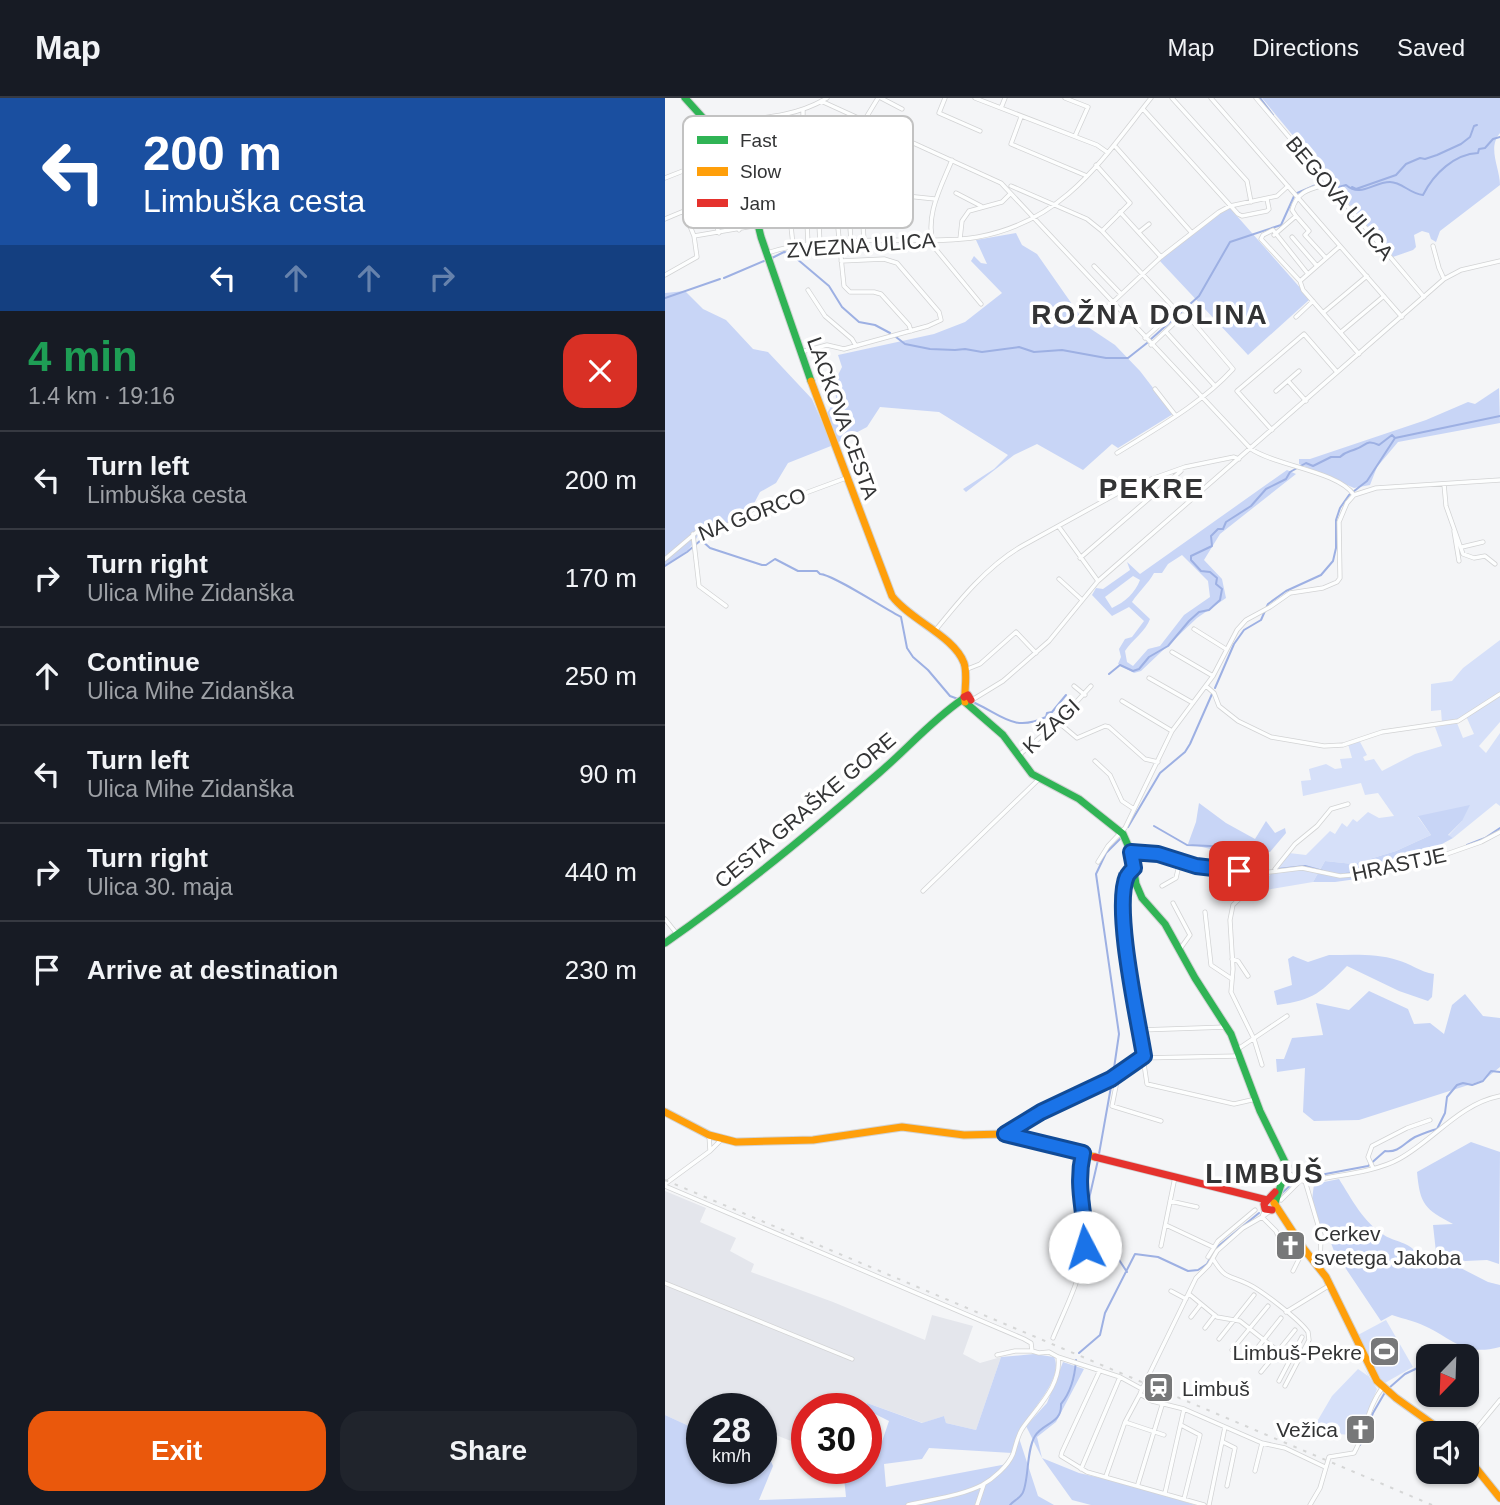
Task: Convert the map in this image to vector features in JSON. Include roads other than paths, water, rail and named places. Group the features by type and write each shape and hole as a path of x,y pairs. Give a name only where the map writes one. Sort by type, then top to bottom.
{"street":[{"path":"685,98 705,116"},
{"path":"815,98 852,116"},
{"path":"781,116 803,110 827,98"},
{"path":"868,116 879,98 902,109"},
{"path":"945,98 939,113 981,131"},
{"path":"975,98 1076,136 1107,152"},
{"path":"1001,108 1005,98"},
{"path":"1065,98 1088,107 1076,136"},
{"name":"ZVEZNA ULICA","path":"767,253 820,243 960,239 998,232 1034,219 1057,205 1087,176 1151,98"},
{"path":"1173,98 1247,181 1251,202"},
{"path":"1211,98 1402,317"},
{"name":"BEGOVA ULICA","path":"1256,98 1424,298"},
{"path":"1143,109 1242,216 1269,210 1267,199"},
{"path":"803,110 803,116"},
{"path":"1021,117 1011,144 1087,176"},
{"path":"913,143 995,179 1251,449 1348,487 1353,493"},
{"path":"1114,145 1192,233"},
{"path":"952,160 932,208 932,240 934,247 981,304"},
{"path":"1096,165 1130,203 1102,231"},
{"path":"665,178 683,171"},
{"path":"1295,195 1326,182"},
{"path":"1011,186 1087,219 1102,231 1176,310 1145,338"},
{"path":"1097,317 1161,257 1219,212 1230,206 1277,196 1288,186"},
{"path":"956,193 983,207"},
{"path":"960,239 965,214 972,209 1002,202 1010,194"},
{"path":"1295,195 1292,210 1309,231 1305,234 1326,258"},
{"path":"913,196 935,199"},
{"path":"665,219 683,211"},
{"path":"1120,212 1161,257"},
{"path":"1274,235 1296,216"},
{"path":"1139,232 1149,224"},
{"path":"665,275 697,257 691,228"},
{"path":"717,228 719,233"},
{"path":"694,236 749,228"},
{"name":"LACKOVA CESTA","path":"760,228 846,478 892,596 903,612 934,632 959,656 965,670"},
{"path":"791,228 793,246"},
{"path":"807,228 808,244"},
{"path":"819,228 820,243"},
{"path":"838,228 846,289 857,293 881,294 909,325 911,331"},
{"path":"850,228 851,241"},
{"path":"863,228 864,241"},
{"path":"1308,274 1274,235 1273,230 1262,237 1300,281 1303,290 1359,354"},
{"path":"1292,236 1317,266"},
{"path":"1300,281 1340,246"},
{"path":"1433,246 1444,279"},
{"path":"801,352 823,345 844,349 856,346 937,323 941,317 897,263 884,259 841,261"},
{"path":"968,698 997,685 1036,653 1055,635 1098,581 1444,279 1461,270 1500,261"},
{"path":"1094,266 1121,294"},
{"path":"1324,312 1367,276"},
{"path":"808,290 825,316 852,339 856,346"},
{"path":"1341,332 1384,296"},
{"path":"1296,317 1313,300"},
{"path":"1117,453 1176,416 1233,369 1188,316 1183,315 1151,345"},
{"path":"1165,332 1215,386"},
{"path":"1272,430 1237,391 1304,334 1338,372"},
{"path":"1276,391 1299,371"},
{"path":"1288,381 1305,401"},
{"path":"1155,389 1176,416"},
{"path":"934,632 969,592 1010,553 1114,495 1185,467 1234,457 1239,459"},
{"path":"1080,558 1185,467"},
{"name":"NA GORCO","path":"665,559 693,534 723,527 846,478"},
{"path":"1098,862 1121,832 1159,762 1172,731 1213,676 1237,630 1246,620 1290,593 1323,588 1340,579 1339,522 1353,493 1376,488 1500,480"},
{"path":"1444,484 1446,506 1465,556 1474,558 1485,555 1495,564"},
{"path":"1454,526 1459,561"},
{"path":"1059,527 1098,581"},
{"path":"693,534 699,586 726,606"},
{"path":"1462,547 1483,542"},
{"path":"1059,579 1081,599"},
{"path":"1194,629 1226,649"},
{"path":"1036,653 1016,632 980,664 965,670 968,698 982,718 1005,738 1024,766 1039,779 1068,792 1121,832 1131,852 1136,884 1142,898 1165,924 1227,1027 1287,1166 1271,1205 1262,1217 1213,1247 1210,1258"},
{"path":"1172,652 1213,676"},
{"path":"1149,678 1193,703"},
{"name":"K ŽAGI","path":"1018,757 1058,722 1091,686"},
{"path":"1206,686 1214,693 1219,706 1238,721 1272,737 1324,746 1343,745 1382,732 1458,722 1500,694"},
{"name":"K ŽAGI","path":"1074,687 1085,695"},
{"name":"CESTA GRAŠKE GORE","path":"665,943 793,847 955,704 968,698"},
{"path":"1122,701 1172,731"},
{"path":"1058,722 1077,738 1105,726 1109,727 1145,759 1159,762"},
{"path":"1095,761 1114,781 1122,801 1134,809"},
{"path":"923,891 1039,779"},
{"path":"1273,870 1331,809 1349,804"},
{"name":"HRASTJE","path":"1261,873 1302,868 1340,876 1384,872 1415,859 1454,853 1500,832"},
{"path":"1131,852 1158,854 1196,866 1261,873 1258,881 1231,909 1231,992 1254,1040 1262,1065"},
{"path":"1161,886 1176,878 1179,861"},
{"path":"1134,868 1127,876 1123,906 1124,930 1147,1084 1234,1104 1256,1098"},
{"path":"1173,903 1191,935 1179,951"},
{"path":"1205,912 1211,965 1232,979"},
{"path":"665,919 677,934"},
{"path":"1232,959 1238,961 1248,976"},
{"path":"1005,1134 1041,1112 1112,1078 1144,1056 1239,1052 1287,1016"},
{"path":"1140,1030 1227,1027"},
{"path":"1119,1074 1112,1106 1161,1121"},
{"path":"1271,1205 1300,1181 1371,1165 1389,1165 1403,1158 1464,1111 1500,1096"},
{"path":"665,1112 709,1135 744,1142 798,1141 902,1126 964,1135 1005,1134 1215,1186 1271,1205 1320,1267 1370,1371 1383,1388 1428,1421"},
{"path":"1371,1165 1370,1150 1376,1143 1430,1120"},
{"path":"709,1135 711,1151"},
{"path":"665,1185 711,1151 722,1139"},
{"path":"1053,1338 1080,1277 1083,1262 1085,1232 1078,1183 1083,1153"},
{"path":"1286,1172 1300,1181 1321,1235 1320,1267"},
{"path":"1161,1246 1175,1177"},
{"path":"665,1185 1031,1342 1032,1351"},
{"path":"1170,1200 1197,1207"},
{"path":"1105,1477 1125,1422 1196,1278 1210,1258 1255,1210"},
{"path":"1262,1217 1279,1238"},
{"path":"1166,1225 1213,1247"},
{"path":"1293,1270 1304,1249"},
{"path":"1210,1258 1225,1276 1248,1284 1306,1328 1309,1336 1285,1386"},
{"path":"665,1283 852,1359"},
{"path":"1286,1312 1331,1286"},
{"path":"1171,1291 1201,1304 1229,1326"},
{"path":"1219,1339 1254,1295"},
{"path":"1191,1317 1201,1304"},
{"path":"1232,1350 1268,1306"},
{"path":"1216,1316 1234,1319 1278,1351 1297,1361"},
{"path":"1205,1328 1216,1316"},
{"path":"1247,1361 1281,1318"},
{"path":"1261,1372 1295,1330"},
{"path":"1279,1381 1302,1337"},
{"path":"997,1355 1015,1351 1048,1352 1120,1377 1142,1389"},
{"path":"977,1505 984,1485 1010,1460 1020,1432 1042,1405 1059,1366 1058,1357"},
{"path":"1100,1370 1061,1456 1081,1469 1208,1504 1225,1427"},
{"path":"1081,1469 1120,1377"},
{"path":"1310,1505 1320,1488 1328,1457 1354,1453 1364,1433 1372,1405 1383,1388"},
{"path":"1140,1394 1152,1401 1184,1409 1262,1443 1285,1448 1325,1467"},
{"path":"1479,1425 1500,1400"},
{"path":"1138,1485 1163,1402"},
{"path":"1165,1493 1184,1409"},
{"path":"1125,1422 1164,1435"},
{"path":"1181,1425 1199,1432 1200,1435 1184,1499"},
{"path":"1223,1442 1235,1448 1227,1486"},
{"path":"1255,1471 1262,1443"},
{"path":"1479,1472 1500,1498"},
{"path":"908,1505 984,1485"}],"waterway":[{"path":"1260,98 1273,115"},
{"path":"1352,187 1356,189 1396,175 1406,164 1437,155 1461,144 1470,137 1477,125"},
{"path":"1331,184 1362,190 1390,182 1423,195 1433,179 1446,166 1461,157 1478,153 1479,149 1485,148 1493,139 1500,137"},
{"path":"1150,340 1199,296 1230,242 1281,225 1295,194 1325,181"},
{"path":"1334,187 1350,207"},
{"path":"772,258 784,252 790,253 829,286 842,307 859,322 875,325 890,333"},
{"path":"724,278 764,261"},
{"path":"665,298 720,279"},
{"path":"896,337 905,344 930,349 982,352 1019,347 1034,352 1062,350 1106,358 1128,358 1147,343"},
{"path":"1215,688 1234,644 1244,630 1261,620 1268,604 1286,591 1321,575 1333,561 1336,520 1340,508 1349,495 1367,481 1395,438 1500,416"},
{"path":"1109,674 1120,665 1133,671 1139,669 1149,657 1168,646 1199,612 1209,610 1220,600 1222,589 1216,584 1217,578 1210,572 1201,571 1191,560 1191,556 1212,546 1211,536 1218,529 1223,529 1226,522 1251,506 1266,489 1286,479 1290,472 1306,463 1313,466 1331,457 1340,457 1367,443 1379,445 1392,435 1395,438"},
{"path":"665,566 701,540 710,548 762,565 775,559 798,571 817,571 847,585 901,617 907,648 913,657 950,696 958,699"},
{"path":"1128,827 1160,773 1185,752 1212,694"},
{"path":"975,703 1009,720 1025,723 1046,717 1066,695"},
{"path":"1154,826 1187,845 1233,847 1260,858"},
{"path":"1467,845 1500,828"},
{"path":"1113,1075 1119,1034 1096,874 1106,853 1121,838"},
{"path":"1278,869 1305,866 1323,871"},
{"path":"1345,874 1367,872"},
{"path":"1281,1194 1294,1182 1304,1178 1368,1166 1385,1151 1398,1149 1415,1137 1437,1129 1445,1113 1447,1097 1457,1085 1472,1085 1483,1081 1491,1071 1500,1072"},
{"path":"1099,1154 1112,1081"},
{"path":"1098,1160 1089,1199 1091,1217 1127,1272"},
{"path":"1079,1353 1100,1335 1105,1313 1135,1254 1158,1257 1188,1271 1198,1270 1207,1264 1216,1248 1259,1213"},
{"path":"1010,1505 1021,1496 1024,1489 1035,1436 1056,1419 1061,1411 1061,1404 1072,1383 1076,1360"},
{"path":"1389,1388 1405,1374 1416,1369"},
{"path":"1360,1445 1384,1394"}],"railway":[{"path":"665,1180 1432,1505"}],"place":[{"name":"Cerkev svetega Jakoba","path":"1291,1245"},
{"name":"Limbuš-Pekre","path":"1385,1352"},
{"name":"Limbuš","path":"1159,1388"},
{"name":"Vežica","path":"1361,1429"}],"district":[{"name":"ROŽNA DOLINA","path":"1150,314"},
{"name":"PEKRE","path":"1152,488"},
{"name":"LIMBUŠ","path":"1265,1173"}]}
